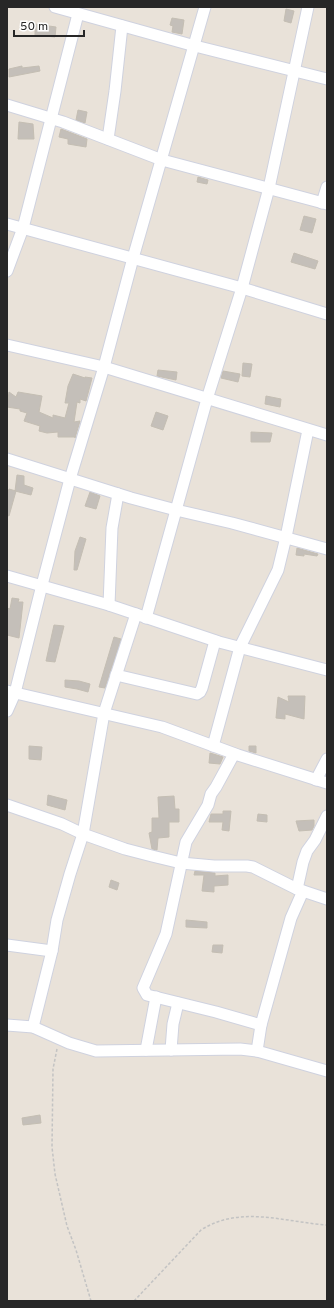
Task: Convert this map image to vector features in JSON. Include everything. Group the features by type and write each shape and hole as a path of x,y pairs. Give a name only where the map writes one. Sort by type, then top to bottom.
{"street":[{"path":"55,7 83,12 122,26 327,79"},
{"path":"7,711 70,479 104,367 133,258 205,7"},
{"path":"33,1027 52,951 59,912 83,834 104,713 116,675 141,616 176,510 207,399 242,288 269,188 308,7"},
{"path":"7,271 23,228 50,118 83,12"},
{"path":"108,139 122,26"},
{"path":"7,105 50,118 162,160 324,203 327,187"},
{"path":"7,224 242,288 327,314"},
{"path":"7,346 104,367 327,435"},
{"path":"213,746 240,647 275,577 286,537 308,430"},
{"path":"7,459 118,494 286,537 327,550"},
{"path":"110,605 112,528 118,494"},
{"path":"7,576 110,605 215,641 327,670"},
{"path":"116,675 197,694 202,688 215,641"},
{"path":"11,692 162,727 234,754 327,783"},
{"path":"234,754 211,794 208,805 186,842 166,934 143,988 147,996 261,1025"},
{"path":"316,780 327,759"},
{"path":"7,804 125,849 181,862 221,867 247,866 300,890 327,899"},
{"path":"257,1051 261,1025 300,890 302,868 307,851 315,840 327,816"},
{"path":"7,944 52,951"},
{"path":"146,1050 156,998"},
{"path":"171,1050 173,1024 178,1003"},
{"path":"7,1025 33,1027 69,1043 96,1052 240,1049 257,1051 327,1071"}],"path":[{"path":"60,1039 53,1068 52,1147 55,1174 67,1226 76,1250 91,1301"},
{"path":"134,1301 201,1230 212,1223 232,1217 254,1216 306,1224 327,1225"}],"building":[{"path":"286,9 294,11 291,23 284,21"},
{"path":"172,18 184,20 182,34 172,32 173,26 170,25"},
{"path":"35,24 56,27 55,37 35,35"},
{"path":"22,66 22,68 39,66 40,71 9,77 9,69"},
{"path":"78,110 87,112 85,123 76,120"},
{"path":"19,122 33,124 34,139 18,139"},
{"path":"61,129 87,139 86,147 68,144 68,139 59,137"},
{"path":"198,177 208,180 207,184 197,182"},
{"path":"304,216 316,219 312,233 300,230"},
{"path":"294,253 318,261 315,269 291,262"},
{"path":"243,363 252,364 250,377 242,376"},
{"path":"158,370 177,372 176,380 157,376"},
{"path":"223,371 240,374 238,382 221,378"},
{"path":"73,374 85,378 92,378 86,401 80,399 80,403 77,402 74,422 80,421 75,438 58,437 58,432 47,433 39,431 40,426 24,421 27,413 20,411 20,409 7,407 9,392 16,397 18,392 42,396 39,412 53,418 53,415 65,418 69,403 65,403 68,386"},
{"path":"266,396 281,399 280,407 265,404"},
{"path":"156,412 168,416 163,430 151,426"},
{"path":"251,432 272,433 270,442 251,442"},
{"path":"17,475 24,476 24,485 33,488 31,495 15,491"},
{"path":"9,489 16,491 9,516 7,515 7,495"},
{"path":"90,492 100,496 96,509 85,506"},
{"path":"80,537 86,539 77,570 74,570 75,551"},
{"path":"297,548 318,554 317,556 304,554 304,556 296,555"},
{"path":"12,598 19,599 18,602 23,602 19,638 7,635 7,608 10,609"},
{"path":"54,625 64,626 55,662 46,661"},
{"path":"114,637 121,639 105,688 99,687"},
{"path":"65,680 79,681 90,684 88,692 65,687"},
{"path":"288,696 305,696 304,719 285,714 285,719 276,718 278,697 289,702"},
{"path":"29,746 42,747 41,760 29,759"},
{"path":"249,746 256,746 256,753 249,751"},
{"path":"210,753 223,757 220,764 209,763"},
{"path":"48,795 67,800 65,810 47,805"},
{"path":"174,796 175,809 179,809 179,822 169,822 169,837 158,838 157,850 152,849 149,833 152,832 152,818 159,818 158,797"},
{"path":"223,811 231,811 229,831 222,830 223,822 209,822 211,814 223,814"},
{"path":"258,814 267,815 267,822 257,821"},
{"path":"314,820 312,830 299,831 296,821"},
{"path":"195,871 215,873 215,876 228,875 228,885 214,886 214,892 202,891 204,875 194,875"},
{"path":"111,880 119,883 117,890 109,887"},
{"path":"186,920 207,922 207,928 186,927"},
{"path":"213,945 223,945 222,953 212,952"},
{"path":"40,1115 41,1123 23,1125 22,1118"}]}
